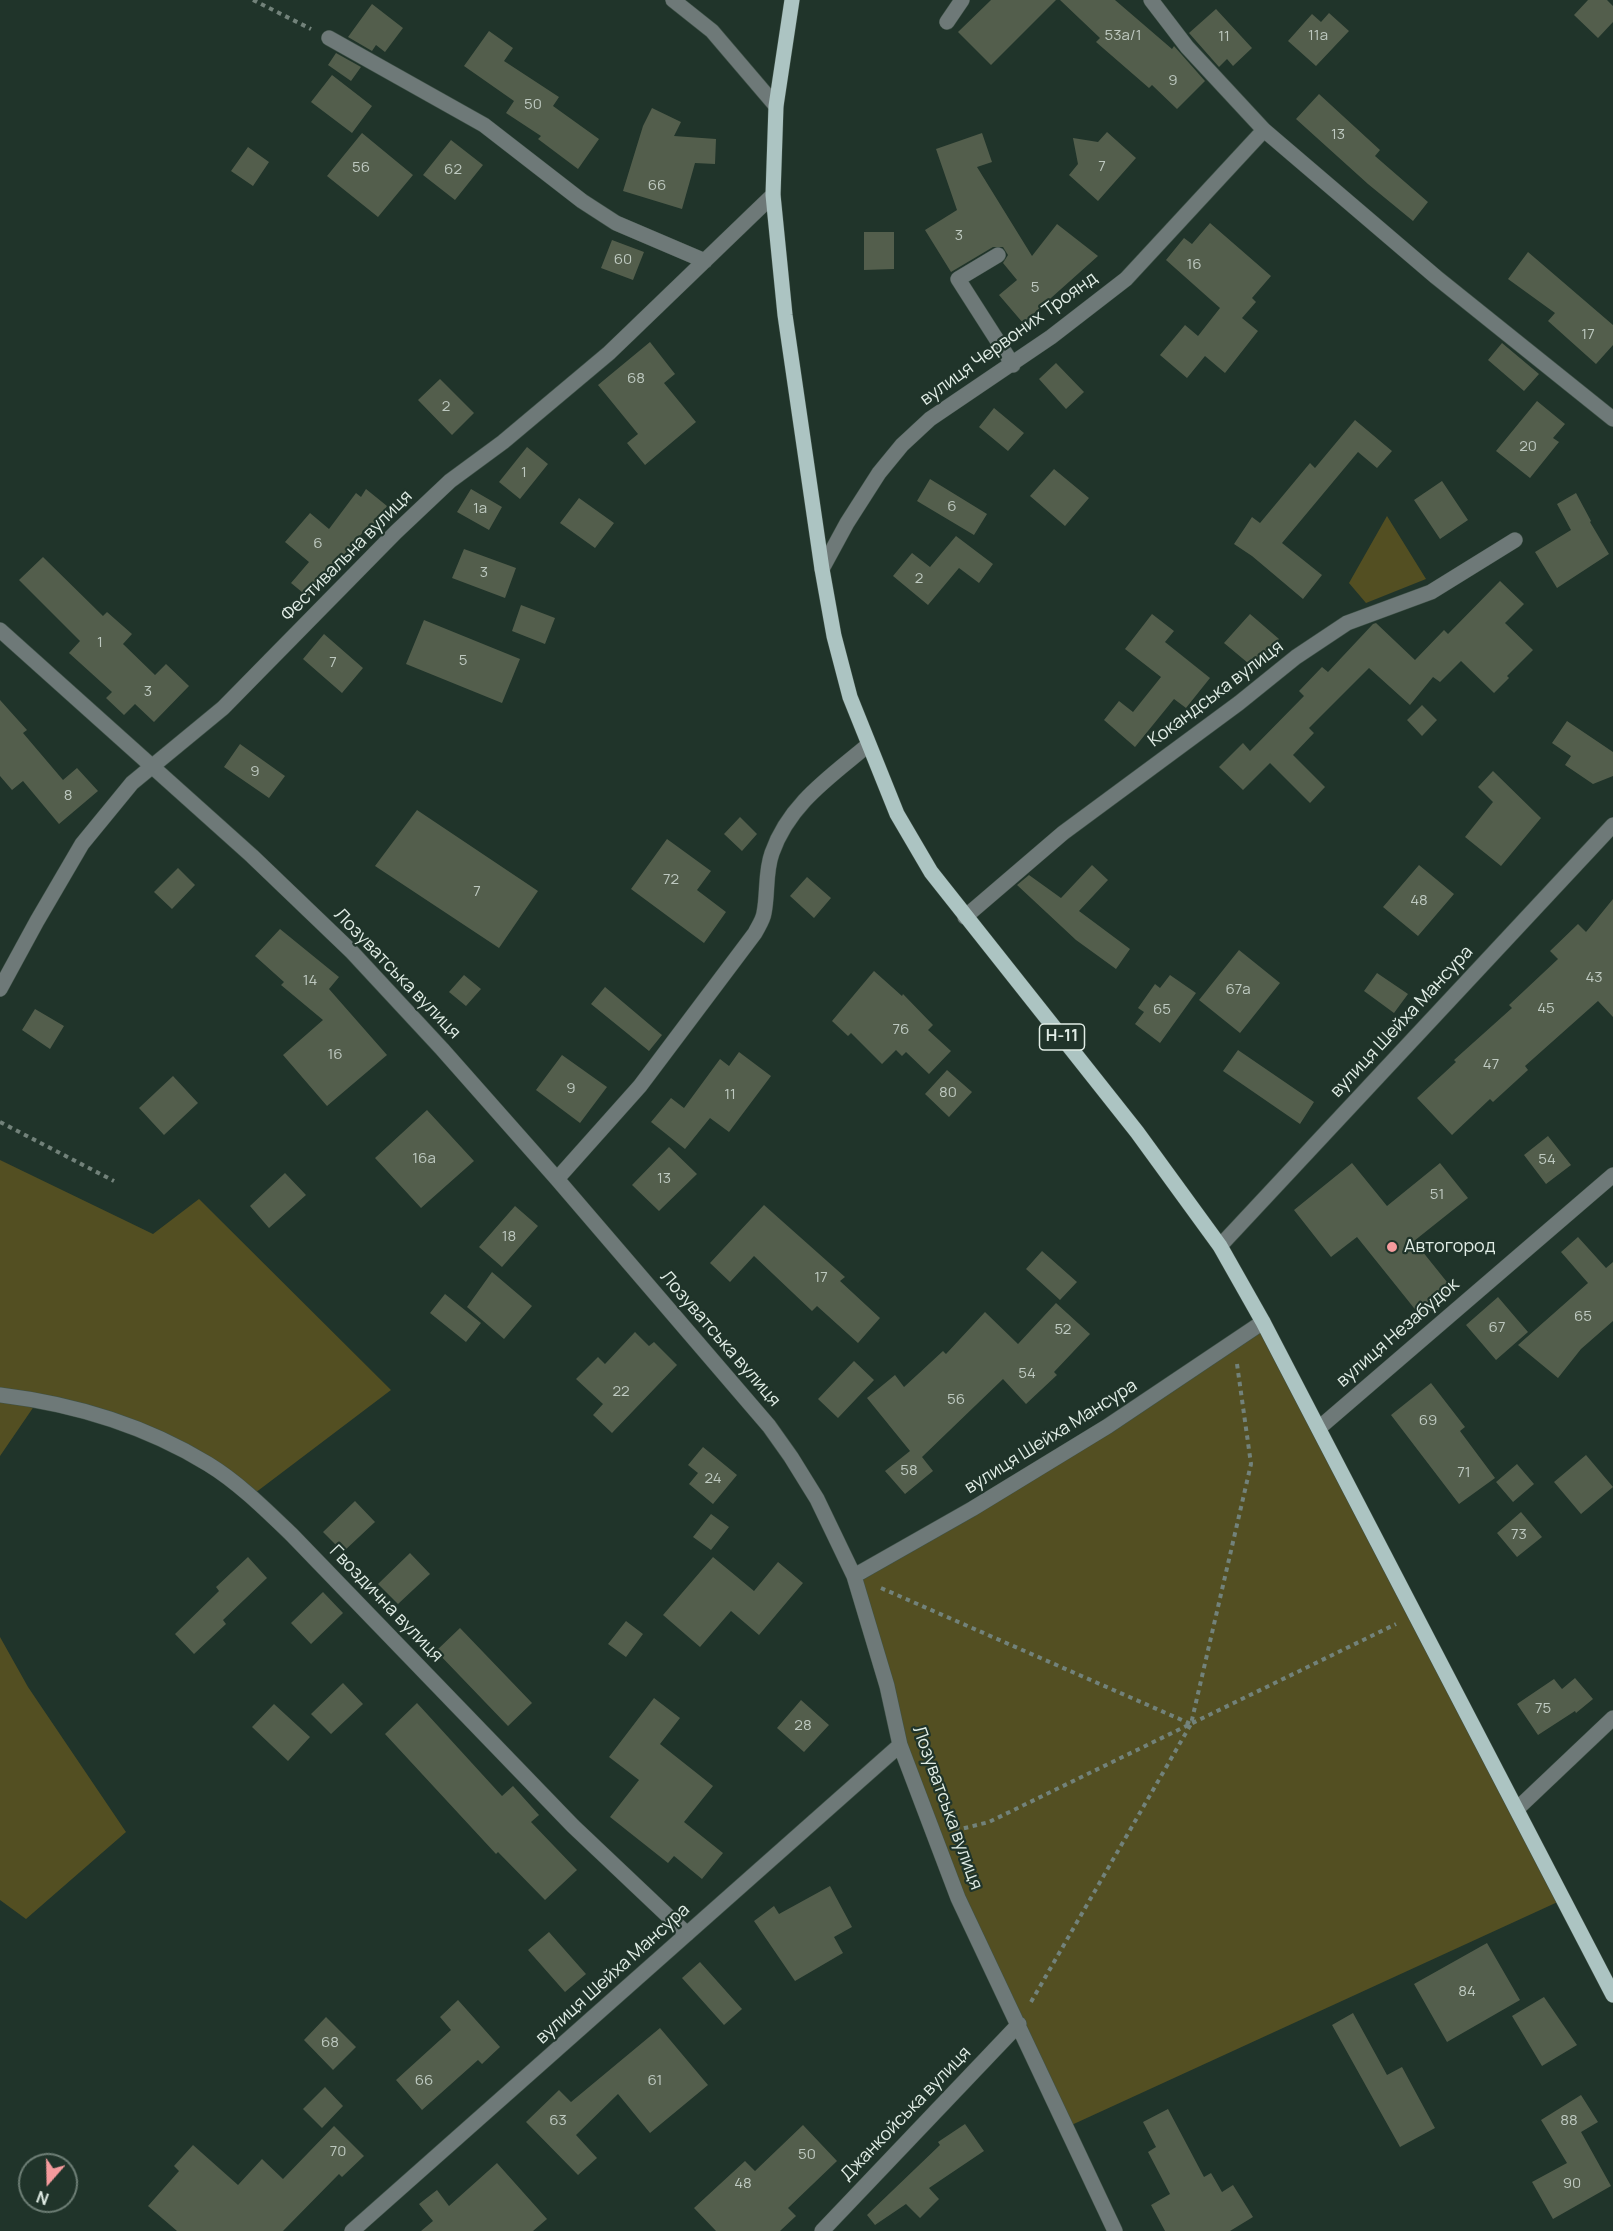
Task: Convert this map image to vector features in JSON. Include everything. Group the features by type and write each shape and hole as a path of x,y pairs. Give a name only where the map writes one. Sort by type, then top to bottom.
{"main road":[{"name":"Н-11","path":"792,0 776,106 773,195 785,315 834,636 850,697 868,745 897,814 931,872 1137,1132 1220,1246 1319,1428 1613,1995"}],"street":[{"path":"673,0 712,31 776,106"},
{"path":"947,22 962,0"},
{"path":"1151,0 1187,47 1264,130 1358,211 1613,419"},
{"path":"329,38 484,125 582,201 616,223 705,261"},
{"name":"вулиця Червоних Троянд","path":"822,569 847,523 879,473 902,445 930,419 1013,365 1126,279 1264,130"},
{"name":"Фестивальна вулиця","path":"0,989 82,844 132,783 224,708 396,532 450,481 503,442 609,353 773,195"},
{"path":"998,255 958,279 1013,365"},
{"name":"Кокандська вулиця","path":"965,917 1063,833 1239,703 1296,657 1347,623 1431,592 1515,540"},
{"name":"Лозуватська вулиця","path":"0,630 252,856 351,951 442,1049 557,1179 769,1426 791,1457 817,1499 854,1576 887,1686 900,1745 958,1898 1114,2231"},
{"path":"557,1179 640,1086 755,933 764,914 771,854 786,824 805,798 868,745"},
{"name":"вулиця Шейха Мансура","path":"1220,1246 1613,825"},
{"name":"вулиця Незабудок","path":"1319,1428 1613,1175"},
{"name":"вулиця Шейха Мансура","path":"854,1576 972,1509 1089,1438 1263,1322"},
{"name":"Гвоздична вулиця","path":"0,1395 39,1400 82,1410 149,1432 209,1465 251,1496 292,1535 573,1826 687,1934"},
{"path":"1517,1809 1613,1718"},
{"name":"вулиця Шейха Мансура","path":"352,2231 900,1745"},
{"name":"Джанкойська вулиця","path":"822,2231 1019,2024"}],"path":[{"path":"252,0 329,38"},
{"path":"0,1122 114,1181"},
{"path":"1019,2024 1191,1724 1251,1464 1234,1341"},
{"path":"854,1576 1191,1724"},
{"path":"932,1825 961,1829 990,1822 1415,1615"}],"shaded area":[{"path":"1387,516 1426,579 1366,603 1349,583"},
{"path":"0,1160 153,1234 199,1199 391,1390 251,1496 149,1432 39,1399 0,1456"},
{"path":"1263,1322 1562,1900 1065,2128 932,1825 854,1576"},
{"path":"0,1637 28,1687 126,1832 26,1919 0,1900"}],"building":[{"path":"991,0 1056,0 991,65 958,32"},
{"path":"1060,0 1115,0 1172,49 1174,46 1205,81 1177,109 1152,85 1149,88 1096,42 1100,38"},
{"path":"1588,0 1607,0 1613,6 1613,22 1598,38 1574,15"},
{"path":"372,4 403,28 385,52 376,45 372,51 348,37"},
{"path":"1216,9 1252,48 1233,66 1227,59 1219,67 1189,33"},
{"path":"1329,13 1349,31 1316,66 1288,41 1312,14 1321,22"},
{"path":"489,31 513,48 504,61 559,97 553,106 599,139 578,169 538,139 541,136 506,113 514,101 464,66"},
{"path":"336,53 361,67 351,81 328,65"},
{"path":"332,75 372,106 352,133 311,102"},
{"path":"1319,94 1380,150 1375,156 1428,202 1413,221 1296,119"},
{"path":"652,108 681,122 674,136 716,139 715,164 695,163 682,209 623,191 643,126"},
{"path":"1107,132 1136,158 1098,201 1069,175 1078,164 1073,138 1098,142"},
{"path":"362,133 413,175 378,217 327,176"},
{"path":"982,133 992,162 977,167 1032,256 1057,224 1098,256 1023,323 999,295 1017,280 1003,263 1008,255 1003,247 993,247 951,272 925,230 957,210 936,149"},
{"path":"451,140 483,165 455,200 423,175"},
{"path":"248,147 269,162 253,186 231,171"},
{"path":"1210,223 1271,276 1252,298 1256,302 1242,318 1258,331 1225,373 1205,356 1187,378 1160,355 1185,325 1198,336 1220,308 1166,260 1184,238 1192,244"},
{"path":"864,232 894,232 894,269 864,270"},
{"path":"612,240 644,252 633,280 601,268"},
{"path":"1528,252 1613,325 1613,345 1596,364 1548,321 1555,313 1508,279"},
{"path":"650,342 675,374 664,383 696,422 645,465 627,443 638,434 598,385"},
{"path":"1502,343 1539,374 1524,391 1488,360"},
{"path":"1056,363 1084,392 1066,409 1039,379"},
{"path":"440,379 474,413 452,435 418,400"},
{"path":"1537,401 1565,424 1553,438 1559,442 1530,478 1496,451"},
{"path":"994,408 1024,433 1008,451 979,427"},
{"path":"1355,420 1392,451 1377,468 1358,452 1282,543 1322,575 1303,599 1252,556 1234,544 1252,517 1260,523 1310,463 1315,468"},
{"path":"527,447 548,464 520,499 499,482"},
{"path":"1054,469 1089,498 1065,526 1030,496"},
{"path":"930,479 987,514 974,535 917,501"},
{"path":"1442,481 1468,520 1440,539 1414,500"},
{"path":"366,489 387,506 372,528 369,525 308,597 291,583 309,562 285,542 310,513 329,529 356,493 361,497"},
{"path":"471,489 502,507 489,530 457,512"},
{"path":"1576,493 1609,554 1557,588 1535,552 1571,530 1557,504"},
{"path":"579,498 614,523 595,548 560,523"},
{"path":"956,536 993,564 979,583 959,568 928,605 893,576 912,553 930,567"},
{"path":"464,549 516,568 505,598 452,578"},
{"path":"43,557 103,616 107,612 132,634 123,644 155,675 166,664 189,686 154,722 135,704 124,715 106,698 112,692 69,653 80,641 19,580"},
{"path":"1500,581 1524,604 1505,623 1533,650 1494,693 1461,661 1440,682 1433,677 1410,705 1369,668 1309,728 1314,733 1293,755 1325,787 1310,803 1270,763 1243,790 1219,767 1243,743 1250,751 1304,696 1299,691 1322,667 1328,672 1373,624 1376,623 1415,660 1444,630 1448,634"},
{"path":"521,605 555,618 545,644 512,631"},
{"path":"1152,614 1174,631 1165,642 1210,678 1186,708 1174,699 1135,747 1104,720 1119,701 1133,712 1161,677 1125,649"},
{"path":"1250,614 1279,639 1254,668 1224,643"},
{"path":"424,620 520,659 502,703 406,664"},
{"path":"324,634 363,668 342,693 303,659"},
{"path":"0,700 27,730 23,733 63,780 77,768 98,791 59,824 23,781 12,790 0,776"},
{"path":"1422,705 1437,720 1422,736 1407,720"},
{"path":"1567,721 1613,752 1613,776 1593,784 1565,765 1571,756 1552,743"},
{"path":"240,744 285,776 269,798 224,767"},
{"path":"1493,771 1541,818 1501,866 1465,837 1493,802 1478,787"},
{"path":"417,810 538,891 499,948 375,866"},
{"path":"740,817 757,834 742,851 724,834"},
{"path":"667,839 711,871 697,890 726,912 704,943 631,889"},
{"path":"1092,865 1108,880 1079,911 1130,949 1116,969 1076,940 1017,885 1029,875 1061,898"},
{"path":"1419,865 1454,894 1418,936 1383,907"},
{"path":"178,868 195,885 172,909 154,892"},
{"path":"807,877 831,898 814,918 790,896"},
{"path":"1613,899 1613,1017 1598,1001 1525,1066 1528,1070 1493,1102 1490,1099 1452,1135 1417,1098 1456,1062 1454,1060 1512,1008 1509,1005 1558,959 1550,951 1578,924 1586,932"},
{"path":"280,929 339,977 329,989 387,1055 327,1106 283,1055 323,1020 281,985 284,982 255,956"},
{"path":"1239,950 1280,983 1240,1033 1199,1000"},
{"path":"874,971 902,996 903,994 933,1025 928,1030 951,1051 929,1074 906,1052 902,1056 896,1050 882,1064 851,1033 848,1036 832,1021"},
{"path":"1377,973 1408,994 1394,1013 1364,991"},
{"path":"464,975 481,989 466,1006 449,992"},
{"path":"1170,975 1196,993 1160,1043 1135,1024 1144,1012 1138,1008 1155,984 1160,988"},
{"path":"605,987 662,1035 649,1051 591,1004"},
{"path":"35,1009 64,1026 50,1049 22,1030"},
{"path":"1238,1050 1314,1102 1300,1124 1223,1071"},
{"path":"739,1052 771,1076 729,1132 710,1118 685,1149 651,1122 671,1098 684,1108 720,1059 729,1066"},
{"path":"562,1055 607,1087 580,1123 536,1090"},
{"path":"947,1070 972,1092 949,1117 925,1094"},
{"path":"173,1076 198,1103 164,1135 139,1108"},
{"path":"427,1110 474,1161 421,1208 375,1158"},
{"path":"1548,1136 1571,1165 1546,1184 1524,1155"},
{"path":"669,1147 697,1174 659,1211 632,1185"},
{"name":"Автогород","path":"1352,1163 1387,1206 1440,1163 1468,1198 1414,1241 1455,1292 1422,1318 1357,1237 1331,1257 1294,1210"},
{"path":"285,1173 306,1195 269,1228 250,1206"},
{"path":"764,1205 845,1277 840,1281 880,1318 858,1343 817,1306 812,1311 754,1256 730,1282 710,1263"},
{"path":"515,1206 538,1226 502,1267 479,1247"},
{"path":"1578,1237 1606,1268 1613,1262 1613,1321 1581,1349 1558,1378 1518,1345 1588,1283 1561,1252"},
{"path":"1042,1251 1077,1282 1060,1300 1026,1269"},
{"path":"492,1272 532,1306 504,1339 467,1307"},
{"path":"445,1294 481,1323 466,1342 430,1313"},
{"path":"1498,1297 1528,1332 1496,1360 1466,1325"},
{"path":"1056,1303 1090,1334 1054,1372 1057,1375 1026,1404 1003,1379 922,1457 933,1471 905,1494 885,1471 910,1451 867,1398 895,1375 904,1387 943,1351 946,1354 985,1312 1018,1344"},
{"path":"635,1332 649,1346 654,1342 677,1365 612,1433 593,1415 603,1404 576,1379 598,1357 605,1364"},
{"path":"854,1361 874,1380 838,1418 818,1399"},
{"path":"1431,1383 1465,1427 1460,1431 1495,1478 1459,1504 1391,1415"},
{"path":"703,1447 737,1475 713,1504 689,1484 698,1473 688,1465"},
{"path":"1586,1455 1613,1487 1581,1514 1554,1482"},
{"path":"1517,1464 1534,1484 1513,1502 1496,1482"},
{"path":"355,1501 375,1522 343,1552 323,1532"},
{"path":"1521,1512 1542,1537 1517,1557 1497,1533"},
{"path":"711,1514 729,1527 711,1550 693,1537"},
{"path":"410,1553 430,1574 398,1604 378,1584"},
{"path":"248,1557 267,1578 223,1620 226,1624 194,1654 175,1634 219,1591 216,1587"},
{"path":"713,1557 754,1591 778,1562 803,1583 759,1635 731,1611 700,1647 663,1615"},
{"path":"323,1592 343,1613 311,1644 291,1623"},
{"path":"626,1621 643,1634 626,1657 608,1644"},
{"path":"460,1628 532,1703 508,1726 436,1651"},
{"path":"1575,1678 1593,1699 1576,1713 1575,1711 1538,1735 1517,1704 1554,1679 1562,1689"},
{"path":"343,1683 363,1704 331,1734 311,1714"},
{"path":"654,1698 680,1718 660,1744 713,1786 684,1822 723,1853 702,1879 674,1856 668,1863 610,1817 639,1780 609,1757"},
{"path":"801,1700 829,1725 804,1752 777,1728"},
{"path":"417,1703 502,1796 513,1786 539,1815 531,1822 577,1870 545,1900 498,1852 496,1854 385,1734"},
{"path":"274,1704 310,1737 288,1761 252,1727"},
{"path":"830,1886 852,1927 834,1937 843,1953 795,1981 754,1921 774,1906 779,1914"},
{"path":"549,1932 586,1974 565,1992 528,1950"},
{"path":"1487,1943 1520,2000 1447,2042 1414,1984"},
{"path":"700,1962 742,2009 724,2025 682,1978"},
{"path":"1544,1997 1577,2045 1542,2066 1512,2016"},
{"path":"458,2000 500,2047 482,2064 478,2060 422,2110 396,2080 451,2030 440,2017"},
{"path":"1353,2013 1387,2075 1402,2067 1435,2128 1400,2147 1332,2025"},
{"path":"326,2017 356,2047 333,2070 304,2040"},
{"path":"660,2028 708,2085 650,2133 618,2094 576,2135 597,2158 578,2175 526,2122 559,2090 571,2102"},
{"path":"325,2087 343,2106 322,2128 303,2109"},
{"path":"1581,2095 1598,2122 1581,2132 1611,2186 1553,2219 1532,2182 1567,2163 1541,2120"},
{"path":"1168,2109 1204,2177 1211,2173 1222,2192 1233,2185 1253,2217 1230,2231 1165,2231 1151,2205 1170,2194 1148,2152 1156,2147 1143,2122"},
{"path":"965,2124 984,2151 929,2188 939,2199 920,2218 906,2204 875,2225 867,2215 940,2145 938,2142"},
{"path":"803,2125 837,2161 788,2208 796,2216 780,2231 716,2231 694,2208 745,2161 755,2171"},
{"path":"334,2126 364,2156 342,2177 339,2174 283,2231 177,2231 148,2206 179,2171 174,2166 193,2145 238,2185 262,2159 283,2179"},
{"path":"497,2163 547,2219 533,2231 421,2231 433,2221 419,2204 437,2190 449,2206"}],"place":[{"name":"Автогород","path":"1392,1247"}]}
